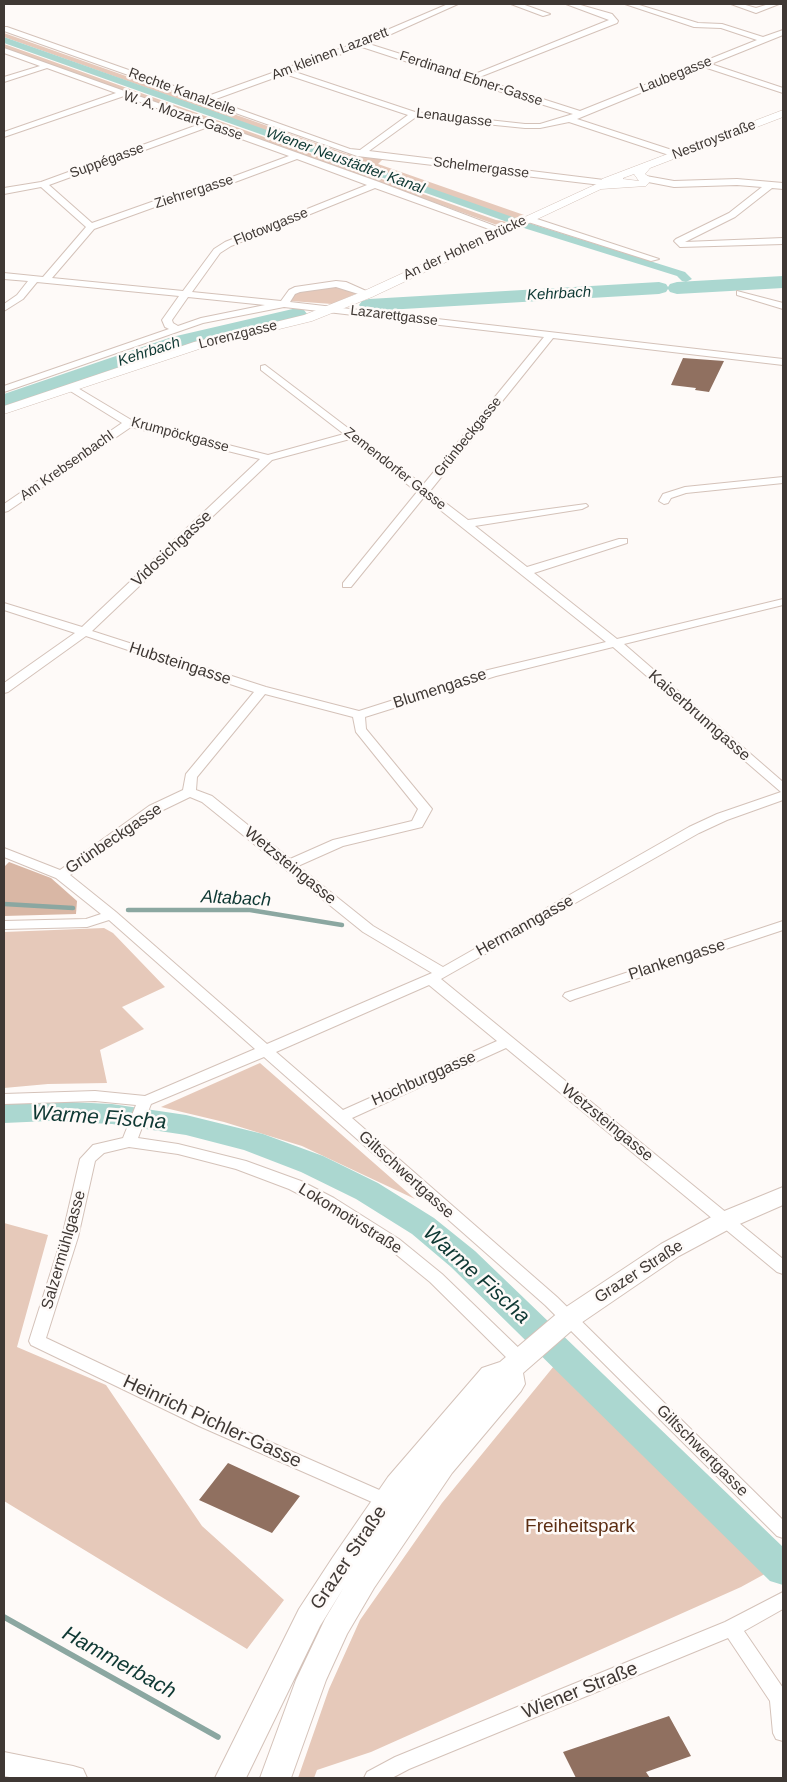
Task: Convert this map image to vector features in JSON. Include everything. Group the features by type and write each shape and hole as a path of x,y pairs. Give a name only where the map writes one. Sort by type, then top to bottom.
{"main road":[{"name":"Grazer Straße","path":"230,1778 309,1618 398,1485 491,1375 537,1345 670,1250 726,1220 778,1201"},
{"name":"Grazer Straße","path":"276,1778 311,1680 335,1628 364,1580 442,1465 512,1384 537,1345"},
{"path":"4,1764 73,1778"}],"street":[{"name":"Am kleinen Lazarett","path":"205,100 362,44 454,4"},
{"path":"515,4 546,14"},
{"path":"469,79 614,21 614,19 570,4"},
{"path":"629,4 696,25 722,26 764,40"},
{"path":"735,4 756,10 775,4"},
{"name":"Rechte Kanalzeile","path":"4,29 360,154"},
{"name":"Laubegasse","path":"569,119 783,32"},
{"name":"Ferdinand Ebner-Gasse","path":"362,44 580,114"},
{"name":"W. A. Mozart-Gasse","path":"4,50 122,94 506,230"},
{"path":"702,64 783,91"},
{"path":"4,80 46,66"},
{"name":"Lenaugasse","path":"286,72 414,114 525,126 540,126 569,119"},
{"path":"4,136 122,94"},
{"name":"Nestroystraße","path":"618,181 630,185 640,176 678,155 783,113"},
{"path":"360,154 414,114"},
{"path":"569,119 678,155"},
{"name":"Suppégasse","path":"4,191 43,184 208,124"},
{"name":"Schelmergasse","path":"360,154 581,180 600,184"},
{"name":"Ziehrergasse","path":"91,228 163,201 197,193 297,156"},
{"path":"640,176 665,186 736,182 783,186"},
{"name":"Nestroystraße","path":"618,181 640,176"},
{"name":"An der Hohen Brücke","path":"331,309 368,294 506,230 600,184 618,181"},
{"path":"4,308 40,280 91,228 43,184"},
{"name":"Flotowgasse","path":"177,329 168,325 167,320 217,251 228,244 376,184"},
{"path":"770,184 732,214 679,241 683,245 783,242"},
{"path":"527,220 654,259"},
{"name":"Lazarettgasse","path":"4,276 331,309 783,362"},
{"path":"4,388 177,329 225,316 284,304 292,292 298,289 336,284 346,285 368,294"},
{"path":"740,293 783,306"},
{"name":"Lorenzgasse","path":"4,410 198,345 294,322 331,309"},
{"name":"Grünbeckgasse","path":"347,585 551,335"},
{"name":"Zemendorfer Gasse","path":"265,368 614,642"},
{"name":"Krumpöckgasse","path":"71,387 129,422 268,458"},
{"name":"Am Krebsenbachl","path":"4,509 129,422"},
{"name":"Vidosichgasse","path":"4,690 84,632 268,458 352,436"},
{"path":"664,501 667,496 685,490 783,480"},
{"path":"466,524 582,506"},
{"path":"524,572 623,541"},
{"name":"Blumengasse","path":"359,715 492,673 783,602"},
{"name":"Hubsteingasse","path":"4,606 262,690 359,715"},
{"name":"Kaiserbrunngasse","path":"614,642 783,789"},
{"path":"189,792 191,777 262,690"},
{"path":"288,865 338,843 417,824 425,809 360,729 359,715"},
{"name":"Grünbeckgasse","path":"61,875 154,809 189,792"},
{"name":"Wetzsteingasse","path":"189,792 206,799 368,929 436,975 508,1042 783,1268"},
{"name":"Hermanngasse","path":"144,1105 436,975 686,835 722,817 783,796"},
{"name":"Giltschwertgasse","path":"4,852 61,875 111,915 341,1117 537,1345 783,1530"},
{"path":"4,925 87,923 111,915"},
{"name":"Plankengasse","path":"570,996 783,925"},
{"name":"Hochburggasse","path":"341,1117 508,1042"},
{"path":"4,1099 95,1096 144,1105 132,1136"},
{"name":"Lokomotivstraße","path":"88,1159 99,1149 132,1136 240,1165 295,1185 328,1202 393,1243 436,1278 537,1345"},
{"name":"Salzermühlgasse","path":"37,1341 70,1237 88,1159"},
{"name":"Heinrich Pichler-Gasse","path":"37,1341 205,1421 387,1501"},
{"name":"Wiener Straße","path":"374,1778 402,1764 732,1628 783,1600"},
{"path":"732,1628 780,1699 783,1732"}],"green space":[{"path":"4,33 347,154 383,159 378,164 524,215 514,219 4,37"},
{"path":"4,44 496,220 508,222 497,225 4,48"},
{"path":"336,286 358,293 332,304 291,301 296,293 300,291"},
{"path":"104,928 113,933 165,987 122,1007 144,1029 100,1050 107,1083 48,1084 4,1088 4,932"},
{"path":"260,1063 415,1199 302,1146 224,1122 161,1107"},
{"path":"4,1223 48,1235 17,1347 106,1385 202,1526 284,1600 247,1649 4,1501"},
{"name":"Freiheitspark","path":"575,1350 783,1554 783,1564 741,1587 371,1752 317,1770 314,1778 298,1778 329,1689 360,1620 442,1503 554,1366"}],"shaded area":[{"path":"9,862 51,878 77,901 76,914 4,916 4,867"}],"building":[{"path":"683,358 724,361 709,392 695,390 696,388 671,385"},
{"path":"228,1463 300,1496 272,1533 199,1500"},
{"path":"669,1716 691,1756 646,1772 650,1778 576,1778 563,1752"}],"waterway":[{"name":"Wiener Neustädter Kanal","path":"4,40 531,227 681,274 686,279"},
{"name":"Kehrbach","path":"677,288 783,282"},
{"name":"Kehrbach","path":"369,305 659,288"},
{"name":"Kehrbach","path":"4,401 179,341 242,325 297,314"},
{"name":"Altabach","path":"4,904 73,908"},
{"name":"Altabach","path":"128,910 250,910 342,925"},
{"name":"Warme Fischa","path":"4,1113 49,1111 112,1114 186,1125 252,1141 312,1164 367,1191 423,1226 463,1259 783,1570"},
{"name":"Hammerbach","path":"4,1617 218,1737"}]}
